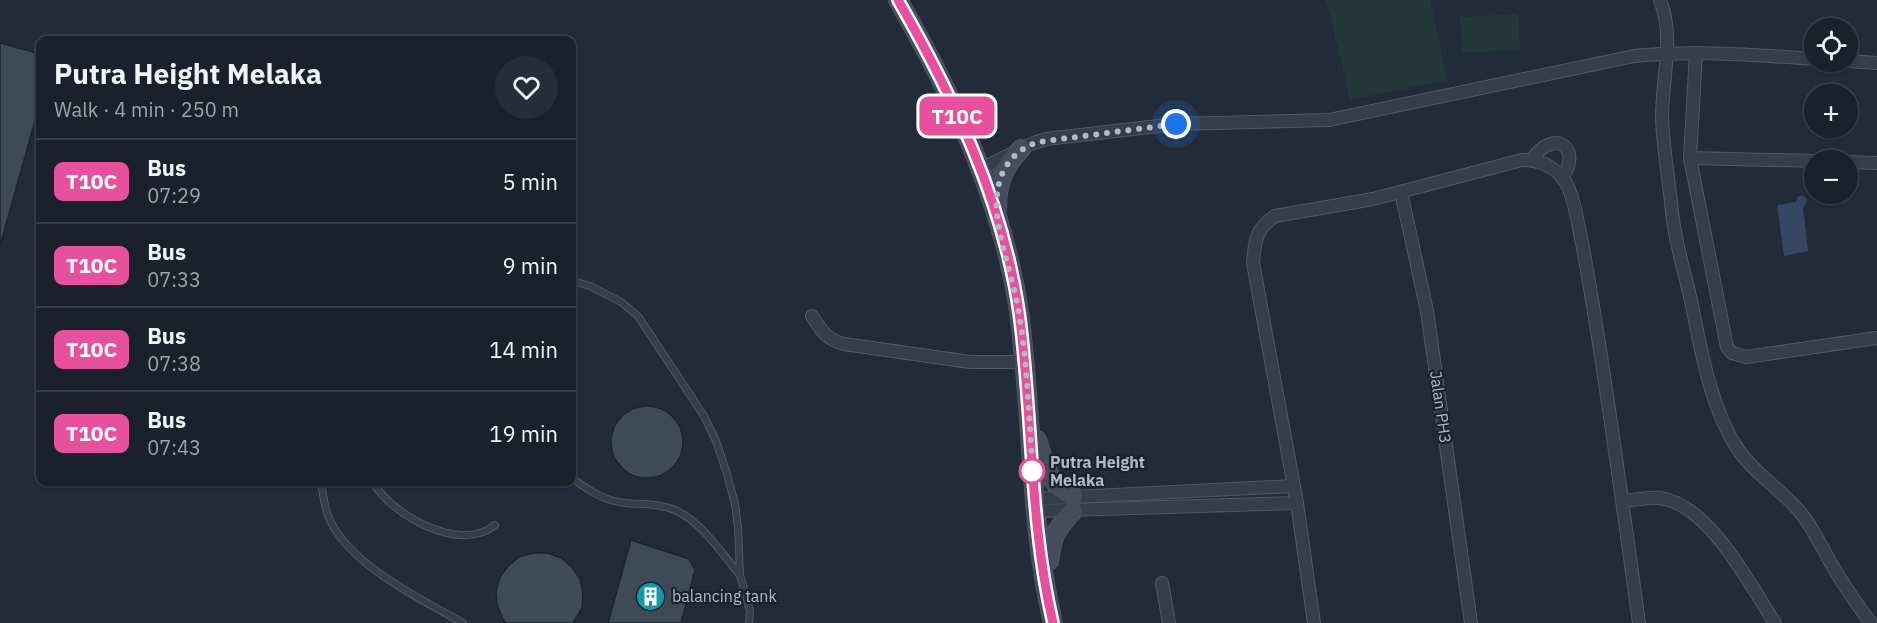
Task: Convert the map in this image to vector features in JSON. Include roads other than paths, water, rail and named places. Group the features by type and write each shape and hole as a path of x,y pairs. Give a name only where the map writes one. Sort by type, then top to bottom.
{"main road":[{"path":"898,0 929,53 981,169 1013,279 1024,362 1035,505 1053,623"},
{"path":"999,225 997,197 1000,178 1010,160 1021,149"},
{"path":"1028,410 1048,474 1073,503 1053,536 1046,582"}],"street":[{"path":"1660,0 1667,30 1662,120 1673,223 1705,367 1715,399 1726,427 1740,452 1788,499 1810,525 1845,588 1871,623"},
{"path":"981,169 1046,139 1176,124 1319,120 1344,117 1634,56 1667,53 1726,53 1804,58"},
{"path":"1696,53 1690,158 1725,339 1732,353 1746,357 1877,338"},
{"path":"1858,62 1877,63"},
{"path":"1532,160 1539,149 1550,142 1561,143 1568,150 1571,158 1569,168 1562,178"},
{"path":"1690,158 1804,162"},
{"path":"1314,623 1297,502 1253,264 1257,234 1263,225 1275,216 1373,200 1522,160 1532,160 1547,164 1569,188 1581,237 1593,301 1639,623"},
{"path":"1858,162 1877,163"},
{"name":"Jalan PH3","path":"1401,192 1427,311 1472,623"},
{"path":"812,316 828,338 844,344 961,361 1024,362"},
{"path":"1035,505 1073,503 1104,495 1294,486"},
{"path":"1143,493 1144,508"},
{"path":"1104,495 1105,510"},
{"path":"1623,501 1660,498 1684,507 1695,515 1719,539 1775,623"},
{"path":"1073,503 1105,510 1297,502"},
{"path":"1162,583 1169,623"}],"lane":[{"path":"576,282 590,286 621,302 638,316 704,416 716,441 735,504 740,575 750,611 749,623"},
{"path":"576,481 589,491 613,501 661,506 690,519 740,575"},
{"path":"322,486 329,519 346,544 366,564 464,623"},
{"path":"376,486 392,505 434,530 454,534 471,534 487,532 495,525"}],"water":[{"path":"1804,196 1808,251 1784,256 1777,205 1796,202 1797,197"}],"place":[{"name":"Putra Height Melaka","path":"1032,471"},
{"name":"balancing tank","path":"651,596"}]}
